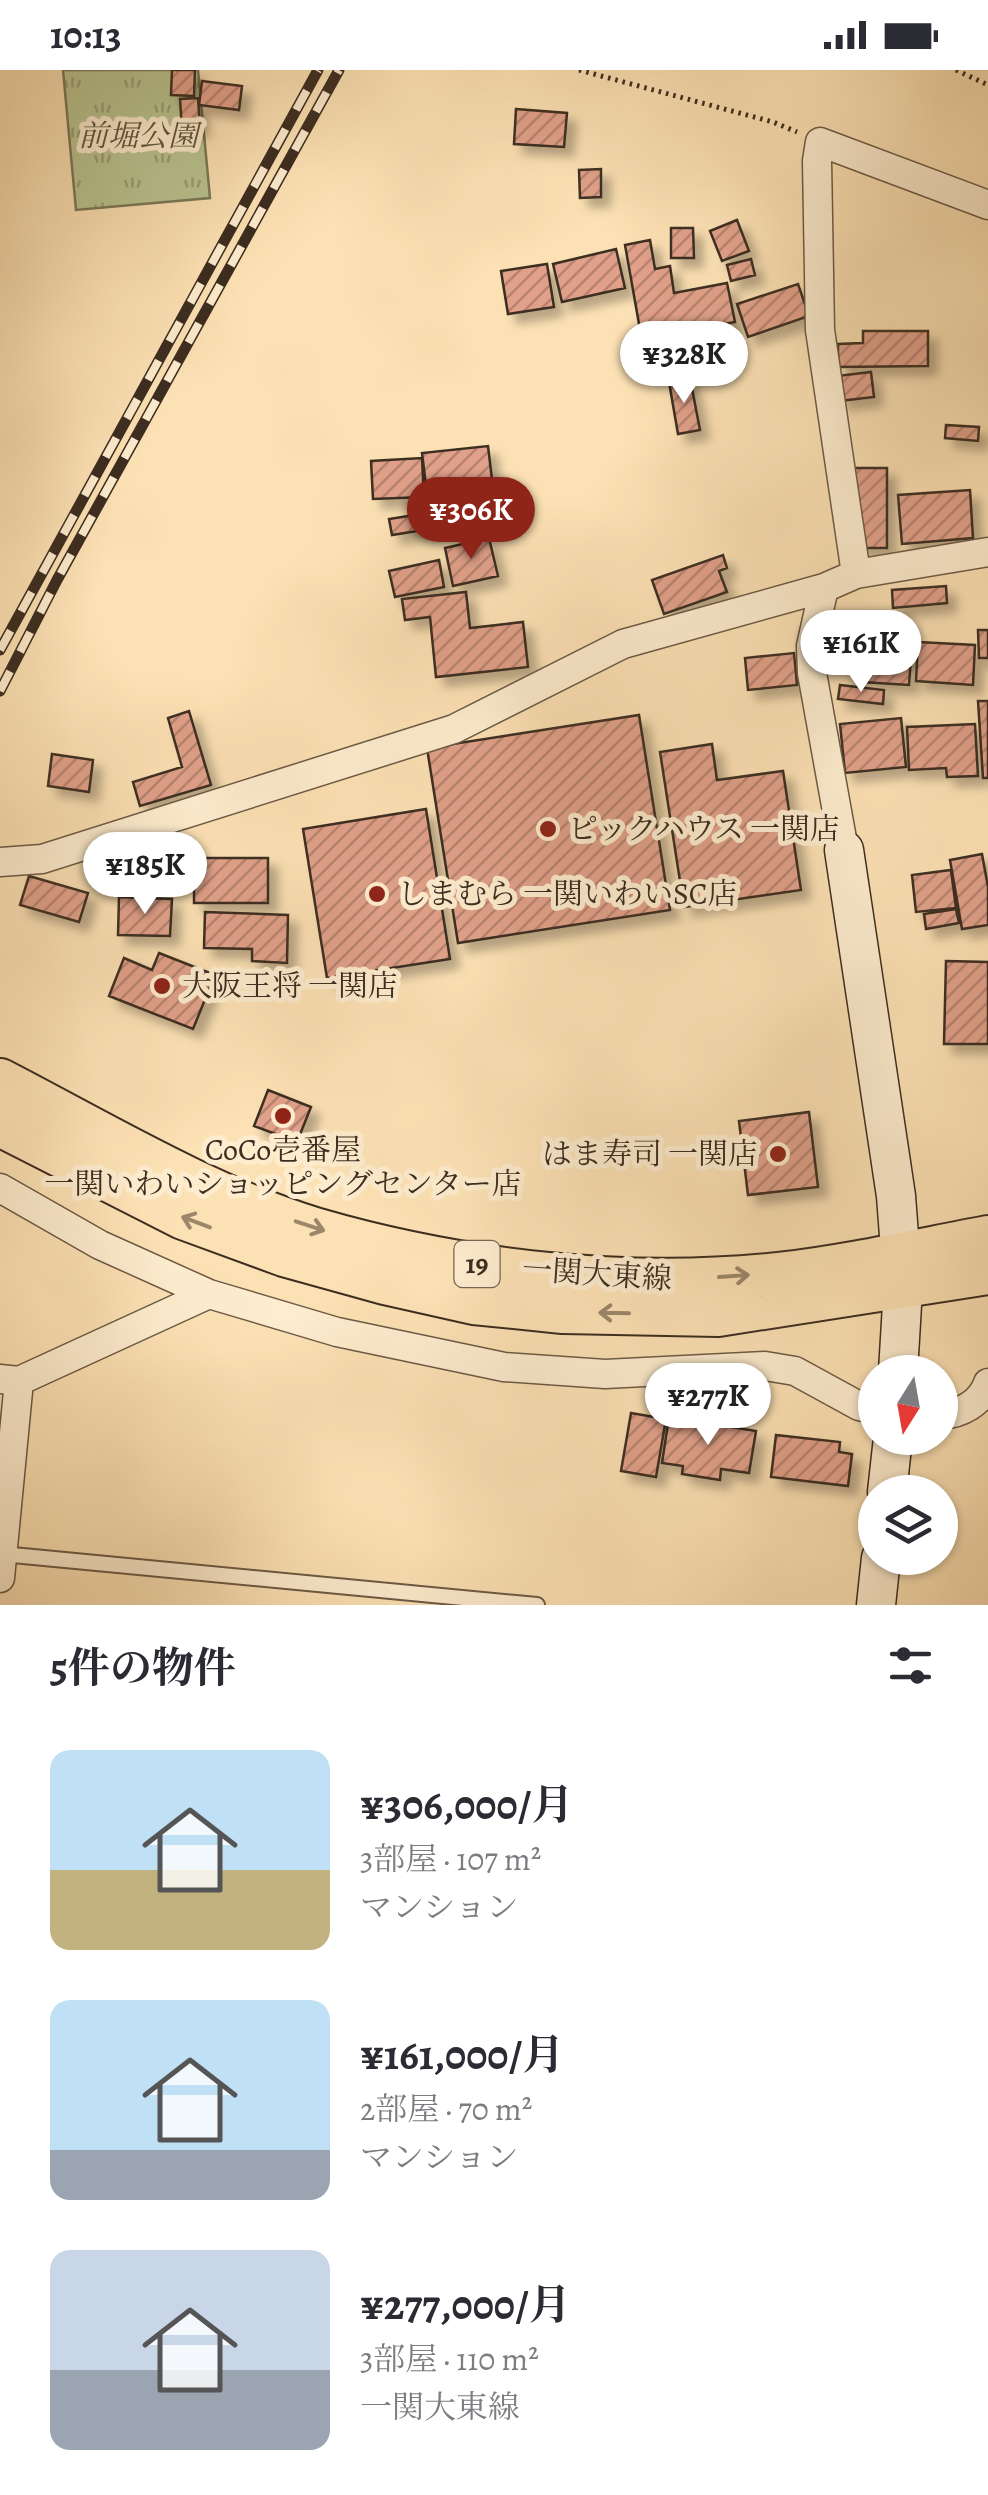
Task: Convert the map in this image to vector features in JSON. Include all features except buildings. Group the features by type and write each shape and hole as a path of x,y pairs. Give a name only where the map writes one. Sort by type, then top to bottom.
{"main road":[{"name":"一関大東線","path":"0,1080 220,1192 312,1228 424,1256 510,1268 677,1280 902,1271 988,1273"},
{"name":"一関大東線","path":"0,1125 183,1218 284,1255 474,1303 563,1312 718,1316 902,1271 988,1237"}],"street":[{"path":"856,574 820,330 820,142 988,206"},
{"path":"0,862 42,859 454,728 624,644 824,588 856,574 988,552"},
{"path":"824,588 811,646 812,673 844,850 894,1177 902,1271 899,1355"},
{"path":"0,1188 100,1245 210,1294 337,1332 504,1367 605,1374 765,1366 795,1371 858,1405"},
{"path":"1,1566 10,1380 210,1294"},
{"path":"958,1411 974,1404 988,1383"},
{"path":"876,1605 879,1575"}],"lane":[{"path":"1,1566 537,1605"}],"path":[{"path":"578,70 774,122 820,142"},
{"path":"956,70 988,85"}],"green space":[{"name":"前堀公園","path":"63,70 198,70 210,198 76,210"}],"railway":[{"path":"0,650 318,70"},
{"path":"0,691 57,580 339,70"}],"place":[{"name":"ピックハウス 一関店","path":"548,829"},
{"name":"しまむら 一関いわいSC店","path":"377,894"},
{"name":"大阪王将 一関店","path":"162,986"},
{"name":"CoCo壱番屋 一関いわいショッピングセンター店","path":"283,1116"},
{"name":"はま寿司 一関店","path":"778,1154"}]}
